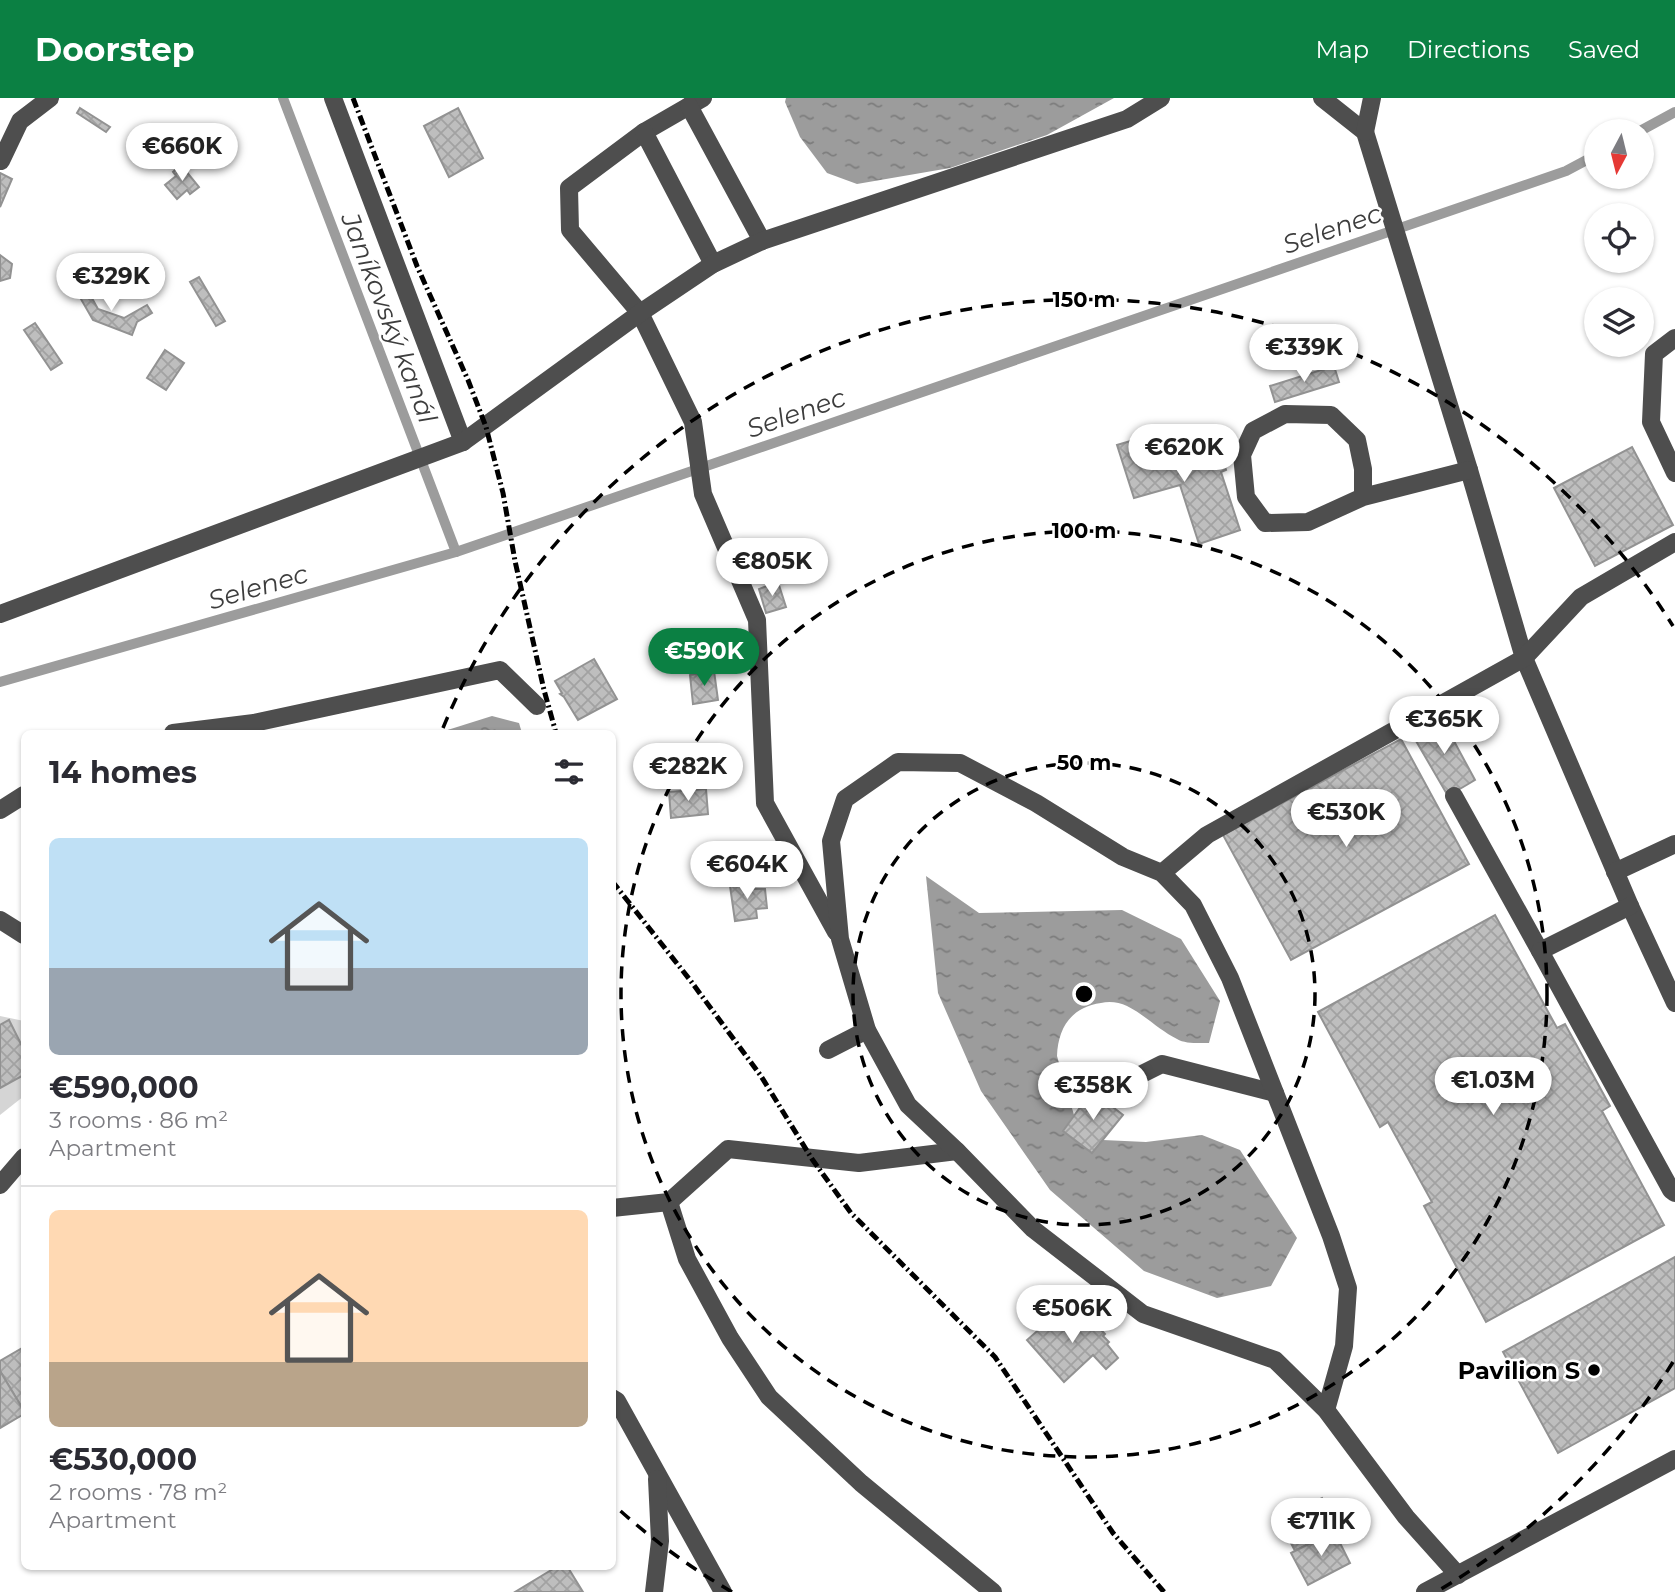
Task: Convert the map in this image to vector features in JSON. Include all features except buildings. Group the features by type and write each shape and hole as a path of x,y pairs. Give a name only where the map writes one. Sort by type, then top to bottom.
{"street":[{"path":"1,161 20,121 50,98"},
{"path":"333,98 463,442"},
{"path":"0,614 463,442 640,313 713,264 762,241 1127,119 1161,98"},
{"path":"1322,98 1365,132"},
{"path":"1372,98 1365,132 1524,658 1615,872 1675,1003"},
{"path":"762,241 696,102 644,132 569,188 570,230 640,313 693,422 702,494 757,620 765,803 840,939"},
{"path":"644,132 713,264"},
{"path":"1675,338 1654,354 1651,422 1675,473"},
{"path":"1363,497 1363,469 1357,440 1331,415 1285,414 1253,431 1242,455 1246,496 1265,523 1308,522 1363,497 1469,471"},
{"path":"1163,873 1207,835 1524,658 1581,597 1675,542"},
{"path":"197,730 254,723 500,670 537,706"},
{"path":"1326,1410 1344,1346 1348,1289 1331,1236 1230,978 1193,905 1163,873 1123,858 1036,803 960,763 898,762 845,799 831,841 840,939 867,1030 908,1105 1033,1229 1143,1314 1275,1360 1326,1410 1406,1517 1458,1575"},
{"path":"0,810 21,796"},
{"path":"1454,796 1675,1194"},
{"path":"1615,872 1675,844"},
{"path":"1540,951 1630,906"},
{"path":"0,920 21,933"},
{"path":"828,1050 867,1030"},
{"path":"1120,1085 1162,1064 1275,1093"},
{"path":"616,1208 669,1202 728,1149 859,1163 957,1151"},
{"path":"0,1185 21,1160"},
{"path":"669,1202 687,1259 730,1338 769,1397 861,1483 993,1592"},
{"path":"616,1400 723,1592"},
{"path":"1428,1591 1675,1459"},
{"path":"654,1592 660,1541 657,1476"}],"shaded area":[{"path":"0,1016 21,1020 21,1098 0,1115"}],"water":[{"path":"786,98 1114,98 1047,135 950,168 857,184 827,173 800,137 785,102"},
{"path":"492,716 519,723 521,730 448,730"},
{"path":"926,876 979,913 1122,910 1181,939 1220,1001 1209,1043 1180,1041 1134,1010 1114,1002 1104,1002 1082,1009 1069,1020 1058,1046 1057,1056 1074,1115 1063,1131 1092,1153 1103,1140 1146,1142 1202,1135 1240,1150 1297,1238 1271,1286 1217,1298 1144,1271 1050,1190 981,1091 938,993"}],"waterway":[{"name":"Janíkovský kanál","path":"283,98 456,552"},
{"name":"Selenec","path":"1654,123 1675,112"},
{"name":"Selenec","path":"0,682 456,552 1566,171 1584,161"}],"railway":[{"path":"353,98 417,266 486,427 555,730"},
{"path":"616,886 761,1076 812,1159 851,1213 995,1357 1113,1533 1164,1592"}],"place":[{"name":"Pavilion S","path":"1594,1370"}]}
